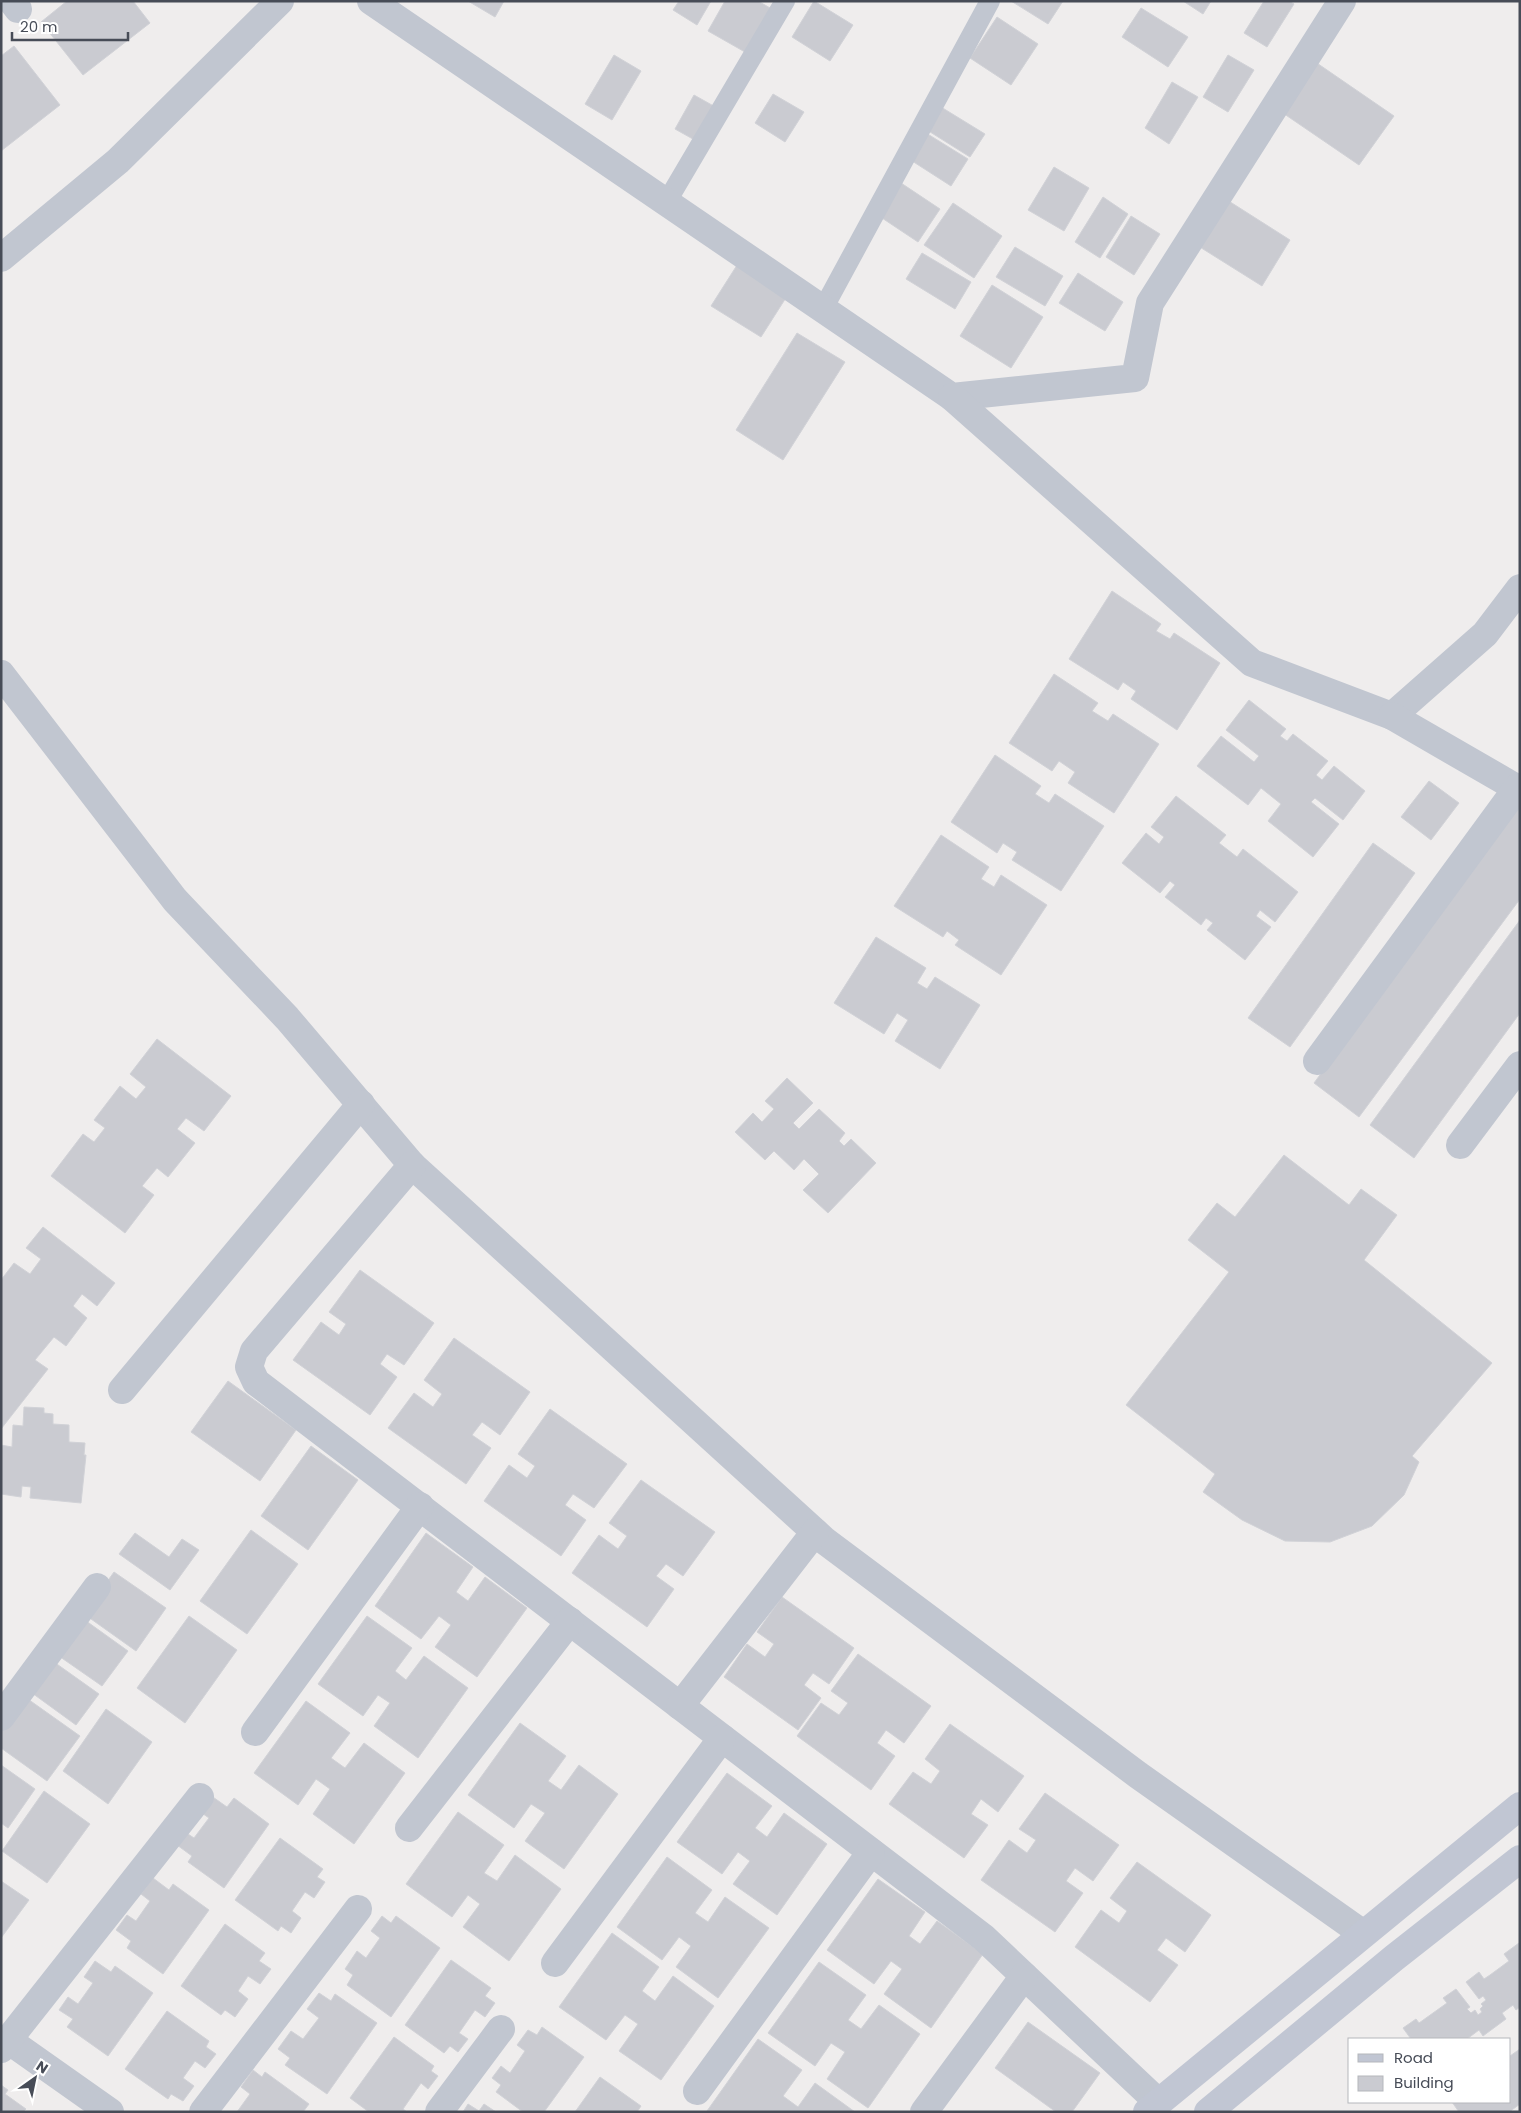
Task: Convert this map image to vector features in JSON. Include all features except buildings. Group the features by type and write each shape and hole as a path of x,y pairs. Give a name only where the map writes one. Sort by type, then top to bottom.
{"street":[{"path":"1,258 118,160 280,1"},
{"path":"371,1 952,397 1252,663 1392,716 1518,789 1317,1061"},
{"path":"952,397 1135,378 1150,303 1342,1"},
{"path":"1392,716 1485,634 1520,588"},
{"path":"1,674 175,900 288,1018 412,1165 815,1532 1138,1775 1362,1933 1394,1958"},
{"path":"1460,1145 1520,1065"},
{"path":"122,1390 361,1104"},
{"path":"412,1165 254,1351 249,1367 256,1382 984,1938 1153,2107 1362,1933 1520,1806"},
{"path":"255,1732 420,1506"},
{"path":"680,1706 815,1532"},
{"path":"1,1717 9,1689 97,1588"},
{"path":"409,1828 570,1621"},
{"path":"555,1963 722,1738"},
{"path":"110,2112 5,2044 200,1797"},
{"path":"697,2091 871,1852"},
{"path":"1208,2112 1394,1958 1520,1860"},
{"path":"203,2112 358,1909"},
{"path":"924,2112 1024,1976"},
{"path":"440,2112 501,2028"}],"lane":[{"path":"666,203 785,1"},
{"path":"823,309 990,1"}]}
